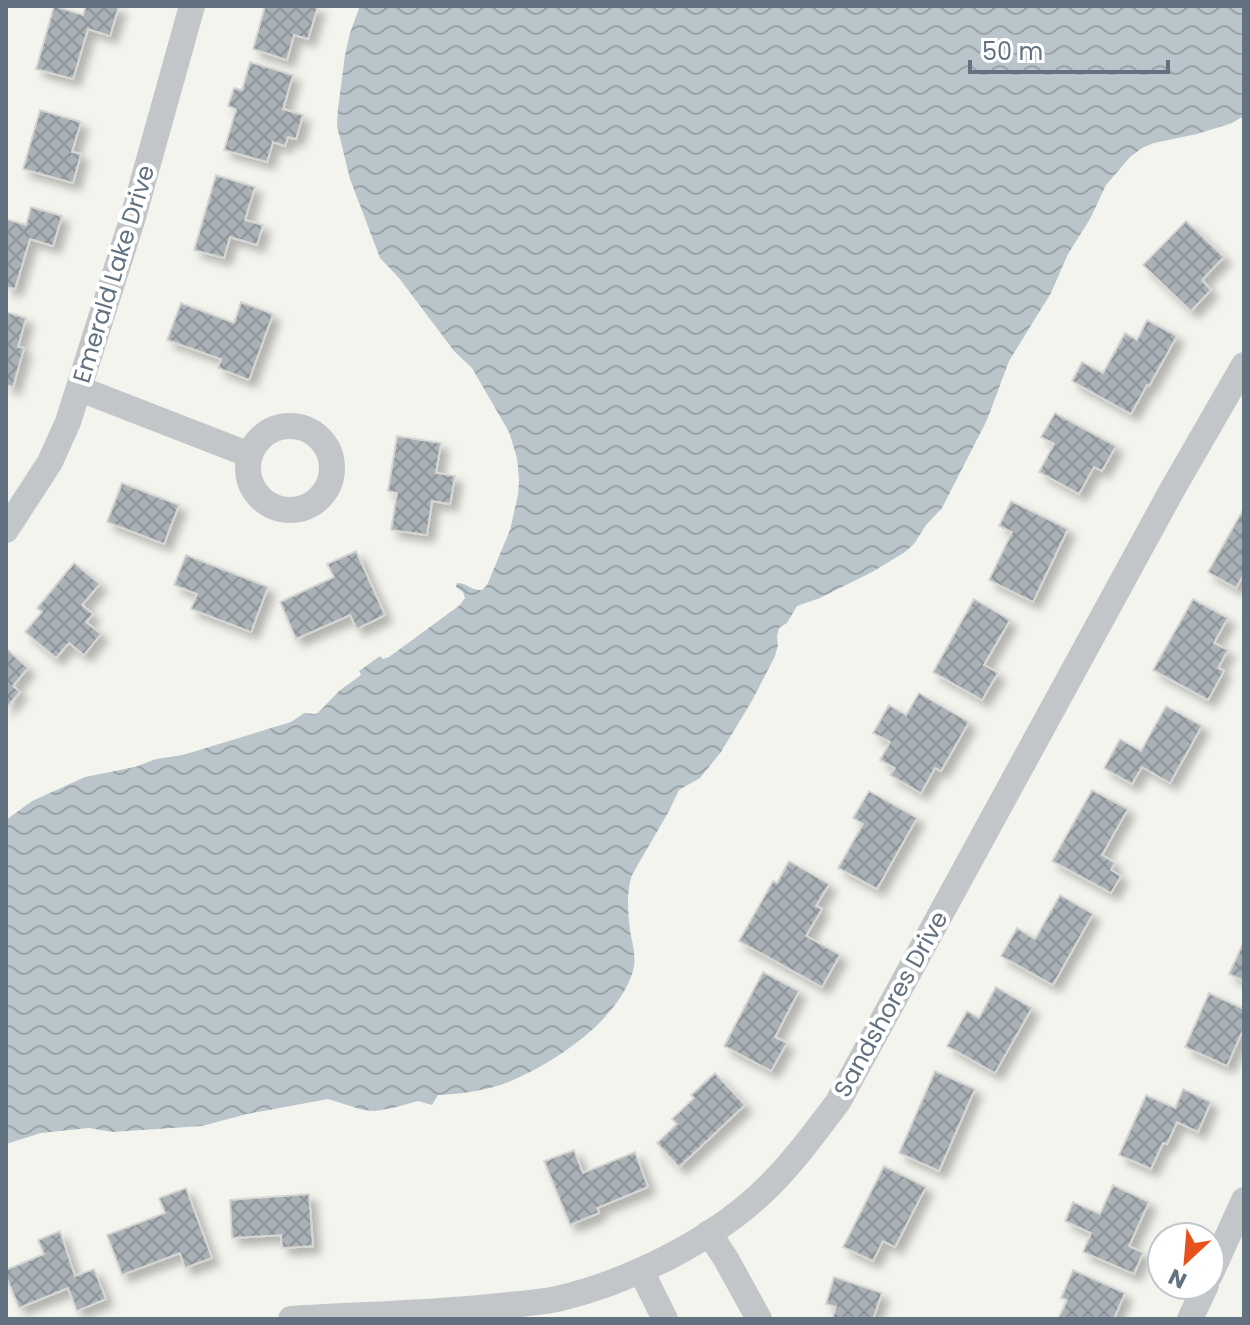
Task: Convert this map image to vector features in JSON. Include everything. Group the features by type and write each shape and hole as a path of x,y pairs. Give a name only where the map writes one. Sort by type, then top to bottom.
{"street":[{"name":"Emerald Lake Drive","path":"6,530 50,462 80,389 133,217 192,6"},
{"name":"Sandshores Drive","path":"291,1319 451,1310 556,1299 641,1271 709,1233 767,1188 805,1147 838,1102 1165,503 1244,365"},
{"path":"80,389 250,455"},
{"path":"1226,1240 1244,1200"},
{"path":"709,1233 759,1319"},
{"path":"641,1271 665,1319"}],"water":[{"path":"360,6 1244,6 1244,116 1197,134 1154,143 1130,157 1106,185 1068,254 1051,293 1009,361 987,420 942,508 905,552 820,598 797,606 787,623 779,628 775,656 753,699 721,752 700,778 679,790 632,875 628,902 634,967 616,1004 585,1036 529,1073 494,1087 438,1095 432,1105 418,1101 375,1111 328,1099 202,1126 112,1132 89,1128 41,1133 6,1144 6,820 32,801 85,777 183,755 291,722 304,713 318,713 339,691 361,675 359,671 380,656 383,659 389,657 460,605 465,598 456,587 457,583 482,590 487,585 510,530 519,479 517,458 509,432 472,368 454,351 399,278 380,258 350,179 337,126 345,55"}],"building":[{"path":"54,6 83,15 86,6 119,6 110,36 88,29 73,79 36,69"},
{"path":"265,6 318,6 308,39 294,35 287,60 253,49"},
{"path":"250,62 293,75 283,109 303,115 296,139 288,137 285,146 273,142 267,162 224,150 236,109 228,106 234,88 242,90"},
{"path":"40,110 81,122 72,152 81,154 73,183 23,169"},
{"path":"216,175 255,187 245,220 263,225 257,245 230,237 224,258 194,250"},
{"path":"31,207 62,216 53,246 30,239 15,289 6,287 6,219 26,225"},
{"path":"1186,221 1224,257 1202,280 1211,290 1191,311 1143,265"},
{"path":"241,302 273,314 249,380 218,368 221,359 167,340 181,303 234,323"},
{"path":"6,312 26,318 18,347 24,348 13,387 6,387"},
{"path":"1147,320 1177,336 1131,414 1072,381 1082,362 1103,373 1125,333 1137,340"},
{"path":"1055,413 1116,446 1102,471 1094,467 1079,494 1039,472 1054,444 1041,437"},
{"path":"397,436 441,443 436,473 455,476 450,504 432,501 427,535 391,530 397,493 388,491"},
{"path":"122,483 179,505 164,544 107,522"},
{"path":"1011,501 1068,529 1033,602 989,580 1012,532 999,526"},
{"path":"1244,508 1244,574 1236,588 1208,572"},
{"path":"356,551 385,615 357,629 350,615 296,639 280,602 334,577 327,564"},
{"path":"186,555 268,587 251,632 191,609 197,594 174,585"},
{"path":"74,563 100,584 82,605 93,614 86,622 101,634 84,655 69,643 56,658 25,632 42,612 37,608"},
{"path":"974,599 1010,620 984,665 998,673 982,700 933,672"},
{"path":"1193,599 1228,618 1214,643 1228,650 1218,668 1224,671 1208,700 1153,670"},
{"path":"8,650 28,668 13,686 20,692 6,708 6,652"},
{"path":"919,693 969,722 941,771 935,768 921,793 890,775 895,768 880,760 890,742 873,733 889,705 906,715"},
{"path":"1166,706 1202,726 1170,783 1142,767 1132,784 1104,768 1120,739 1141,751"},
{"path":"1092,790 1128,809 1102,855 1115,863 1111,870 1121,876 1111,893 1052,861"},
{"path":"869,791 917,818 877,889 838,868 863,824 853,818"},
{"path":"789,861 829,884 816,906 822,909 806,936 840,955 822,987 739,941 773,881 777,883"},
{"path":"1060,895 1093,914 1053,985 1001,956 1017,928 1035,939"},
{"path":"1244,941 1244,981 1229,974"},
{"path":"763,972 799,991 775,1037 787,1043 771,1071 724,1046"},
{"path":"996,987 1032,1008 995,1073 947,1046 967,1011 979,1018"},
{"path":"1209,993 1244,1009 1244,1028 1227,1066 1185,1047"},
{"path":"935,1071 975,1089 939,1171 899,1153"},
{"path":"715,1073 745,1105 679,1167 657,1143 677,1124 672,1119 694,1098 691,1095"},
{"path":"1183,1089 1211,1102 1198,1132 1177,1122 1151,1169 1119,1155 1146,1095 1175,1108"},
{"path":"574,1150 583,1173 635,1152 648,1187 597,1208 599,1213 570,1225 544,1161"},
{"path":"884,1166 926,1187 895,1247 883,1241 873,1261 843,1247"},
{"path":"1113,1185 1149,1202 1129,1246 1143,1253 1134,1274 1083,1252 1091,1233 1065,1221 1073,1202 1100,1214"},
{"path":"186,1188 212,1258 185,1268 180,1253 122,1275 107,1235 165,1213 159,1198"},
{"path":"309,1194 313,1246 282,1248 281,1235 232,1238 230,1200"},
{"path":"60,1231 75,1276 94,1269 106,1299 77,1311 68,1288 19,1308 6,1270 44,1254 38,1240"},
{"path":"1073,1270 1125,1293 1114,1319 1058,1319 1067,1300 1061,1298"},
{"path":"834,1277 882,1293 873,1319 832,1319 836,1307 826,1304"}]}
